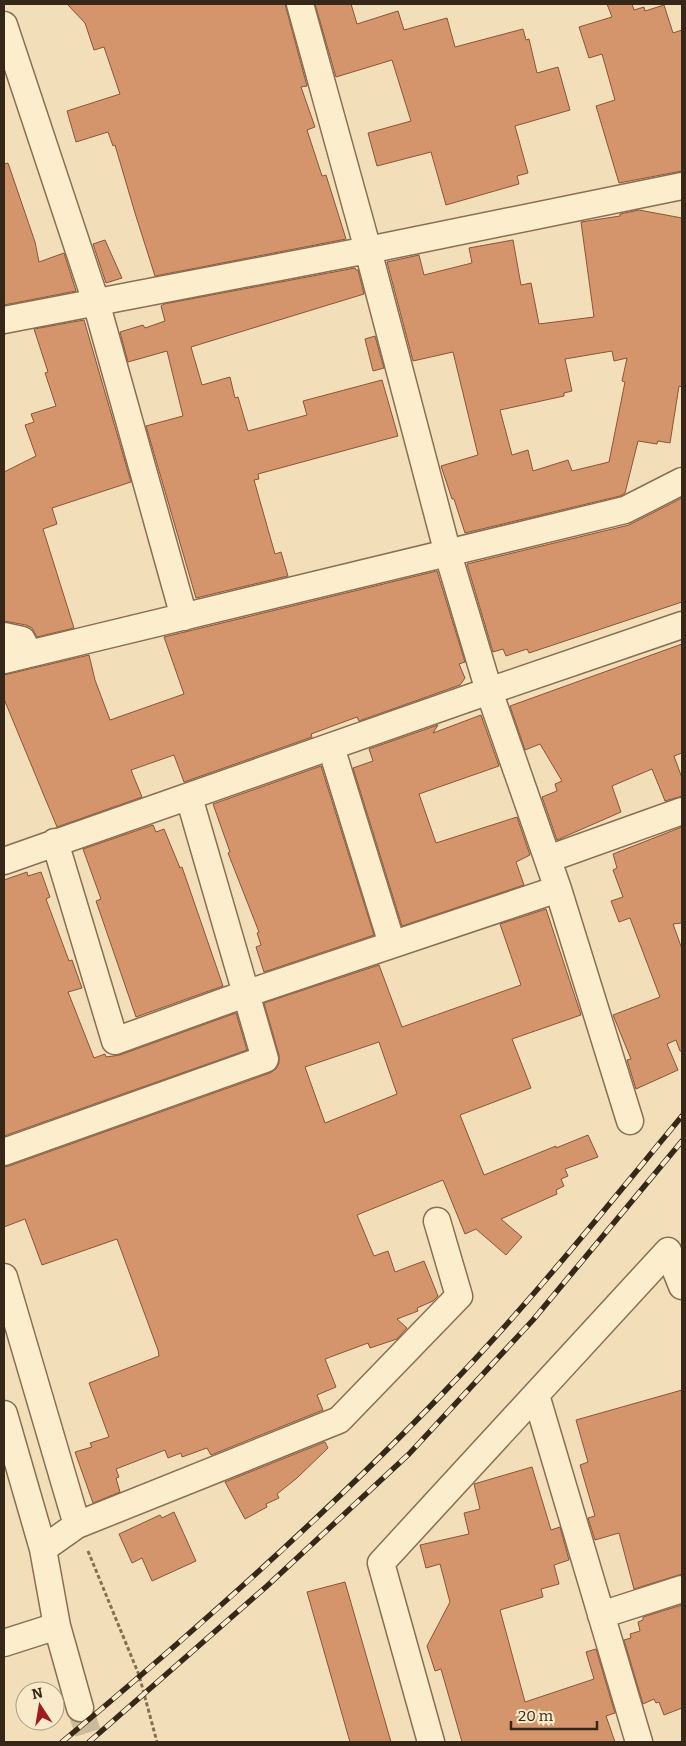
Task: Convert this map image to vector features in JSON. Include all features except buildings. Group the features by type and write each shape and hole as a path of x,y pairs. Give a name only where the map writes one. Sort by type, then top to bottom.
{"street":[{"path":"300,4 368,250 448,554 489,691 558,888 630,1121"},
{"path":"4,25 96,302 184,617"},
{"path":"4,320 368,250 682,186"},
{"path":"4,660 625,510 682,481"},
{"path":"4,861 682,625"},
{"path":"4,636 22,640 29,654"},
{"path":"331,747 392,944"},
{"path":"4,1152 265,1059 189,797"},
{"path":"548,860 682,811"},
{"path":"55,842 115,1041 245,994 558,888"},
{"path":"43,1549 78,1525 338,1420 459,1296 437,1221"},
{"path":"431,1742 381,1563 668,1251 682,1285"},
{"path":"4,1277 78,1525"},
{"path":"536,1395 639,1742"},
{"path":"4,1414 11,1464 43,1549 57,1626 80,1708"},
{"path":"601,1615 682,1589"},
{"path":"4,1643 57,1626"}],"path":[{"path":"78,1525 139,1675 157,1742"}],"tunnel":[{"path":"80,1708 91,1742"}],"railway":[{"path":"62,1742 258,1572 400,1437 507,1324 682,1116"},
{"path":"89,1742 267,1586 409,1454 533,1320 682,1141"}]}
